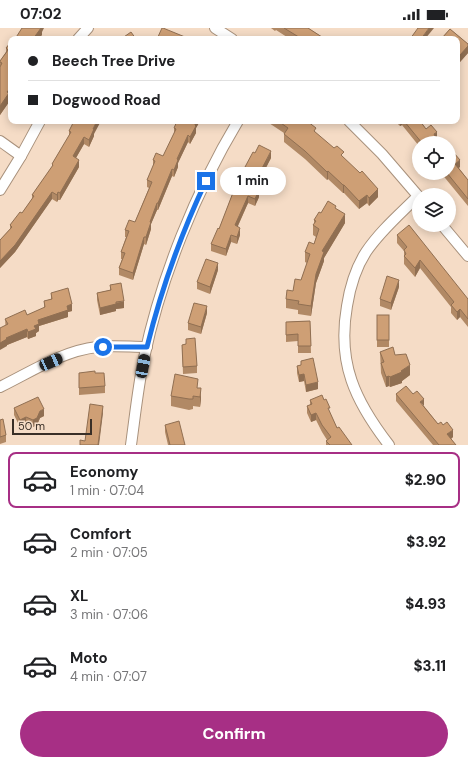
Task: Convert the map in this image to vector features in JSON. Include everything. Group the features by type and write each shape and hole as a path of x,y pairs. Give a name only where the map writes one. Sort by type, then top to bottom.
{"street":[{"path":"81,36 88,28"},
{"path":"215,28 227,36"},
{"path":"0,190 38,124"},
{"path":"132,445 138,392 147,347 161,296 188,222 212,168 236,124"},
{"path":"352,124 378,149 412,190"},
{"path":"0,141 21,156"},
{"path":"389,445 367,415 354,389 345,350 345,319 350,284 359,264 374,240 412,203"},
{"path":"448,232 468,256"},
{"path":"0,387 42,365 80,351 97,347 147,347"}],"building":[{"path":"22,28 41,28 35,36 17,36"},
{"path":"163,28 183,36 158,36"},
{"path":"284,28 308,28 320,36 297,36"},
{"path":"418,28 429,28 423,36 412,36"},
{"path":"450,29 458,36 444,36"},
{"path":"131,32 134,36 125,36"},
{"path":"460,37 468,44 460,55"},
{"path":"8,50 8,94 0,106 0,67 2,63 0,61"},
{"path":"72,124 96,124 89,140 84,137 73,156 79,160 60,193 58,192 57,195 52,192 15,245 0,261 0,240 12,227 10,225 20,212 22,213 34,196 32,195 53,165 52,164 71,132 69,131"},
{"path":"176,124 195,124 196,126 190,137 188,135 177,159 178,160 174,170 172,169 157,203 146,237 144,237 133,273 119,268 125,253 121,252 129,231 125,230 129,220 135,222 152,182 147,180 155,161 153,160 156,153 163,156 176,129 174,128"},
{"path":"282,124 311,124 316,128 314,131 334,148 337,146 344,152 341,155 360,173 362,171 378,189 369,198 367,195 359,201 344,185 284,134 288,128"},
{"path":"406,124 422,124 426,129 431,125 437,132 434,134 435,136 416,136"},
{"path":"259,145 271,151 259,174 245,167 253,152 255,153"},
{"path":"456,155 460,160 456,163"},
{"path":"456,165 468,180 468,199 453,180 456,180"},
{"path":"239,183 259,190 255,199 248,196 235,225 240,228 237,237 231,235 226,249 211,244 218,228 219,229 234,190 236,191"},
{"path":"328,201 336,206 335,208 345,214 322,251 324,252 316,274 311,306 298,304 299,301 286,299 287,290 293,291 295,279 301,280 310,254 305,252 309,242 314,244 319,229 313,225 316,221 314,220 319,212 321,213"},
{"path":"409,225 412,229 412,232 415,232 468,299 468,319 460,309 457,312 451,305 454,302 420,260 415,268 404,256 406,254 404,250 407,247 397,235"},
{"path":"206,259 218,263 210,287 197,282"},
{"path":"387,276 399,280 391,303 380,299"},
{"path":"121,283 124,301 116,302 116,304 100,308 97,293 111,290 110,285"},
{"path":"68,288 72,304 67,306 68,310 38,320 39,324 34,326 36,329 28,332 27,329 6,338 7,339 0,343 0,328 8,324 5,319 25,310 27,315 45,307 44,301 52,299 51,293"},
{"path":"194,303 207,306 201,327 188,323"},
{"path":"377,315 389,315 389,340 377,340"},
{"path":"310,321 311,346 298,346 298,334 286,335 286,322"},
{"path":"195,338 197,366 183,367 182,345 186,344 186,339"},
{"path":"393,347 395,355 406,354 410,365 401,371 402,372 386,377 381,363 384,362 380,352"},
{"path":"313,358 318,382 306,385 304,374 299,375 297,366 301,365 301,361"},
{"path":"95,371 95,373 104,373 105,386 79,388 79,373"},
{"path":"175,374 198,379 197,388 201,388 200,397 193,396 193,399 189,399 171,396"},
{"path":"406,386 413,394 417,391 424,399 420,402 438,424 441,422 443,425 447,422 453,430 447,434 456,445 439,445 396,394"},
{"path":"322,395 324,400 326,399 330,408 328,408 337,428 339,427 352,445 330,445 326,441 331,437 322,425 316,413 311,415 307,406 312,404 310,400"},
{"path":"38,397 44,409 40,411 37,418 33,420 26,417 20,420 14,408"},
{"path":"90,404 103,406 98,445 80,445 80,440 85,441"},
{"path":"3,419 6,435 0,437 0,420"},
{"path":"179,421 185,445 170,445 165,425"}],"route":[{"path":"103,347 147,347 150,332 172,265 188,222 206,181"}]}
